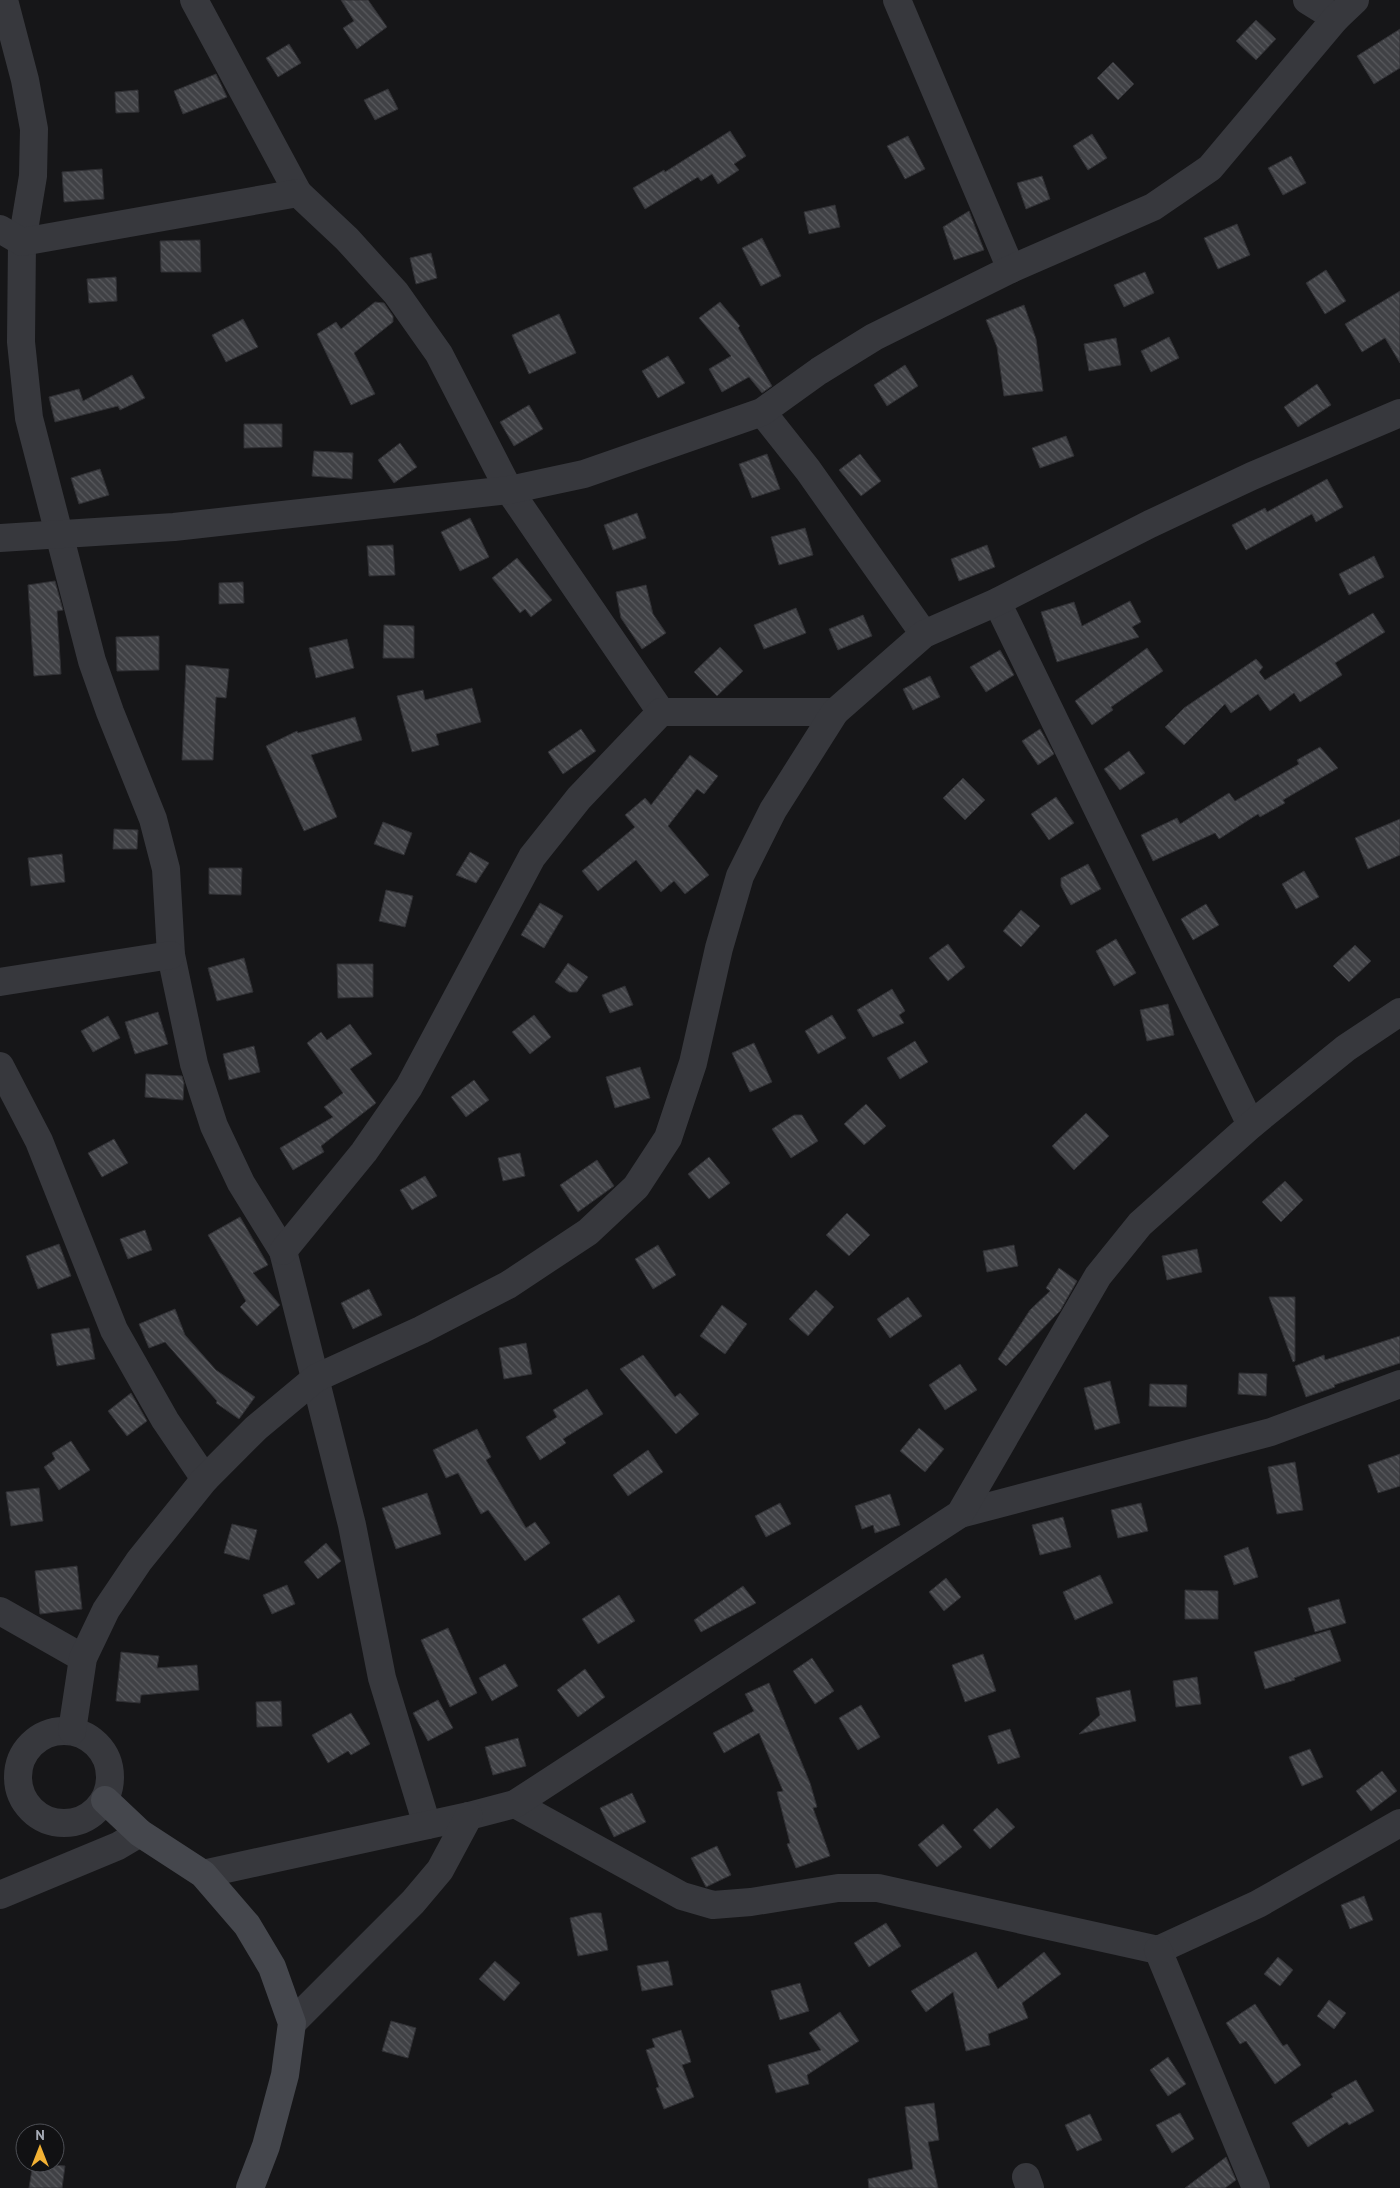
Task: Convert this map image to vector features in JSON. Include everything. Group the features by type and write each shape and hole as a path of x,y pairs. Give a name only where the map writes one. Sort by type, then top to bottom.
{"street":[{"path":"4,0 25,80 34,129 33,176 11,236 30,418 92,661 110,712 154,819 166,869 171,955 194,1064 214,1126 241,1182 283,1251 352,1525 382,1678 427,1825"},
{"path":"194,0 298,193 347,238 396,293 434,346 509,490 661,712"},
{"path":"897,0 1011,269"},
{"path":"0,538 256,520 509,490 584,474 762,412 819,370 874,337 1011,269 1153,207 1210,168 1346,9 1307,0"},
{"path":"11,236 298,193"},
{"path":"762,412 808,470 924,634"},
{"path":"72,1730 83,1658 106,1610 139,1561 206,1479 256,1428 316,1378 421,1330 508,1285 588,1232 636,1187 668,1138 693,1063 719,948 740,876 773,810 835,712 924,634 997,602 1252,476 1400,413"},
{"path":"997,602 1251,1125"},
{"path":"283,1251 364,1152 409,1087 532,857 579,798 661,712 835,712"},
{"path":"0,982 171,955"},
{"path":"960,1514 1098,1276 1140,1224 1251,1125 1346,1048 1400,1012"},
{"path":"0,1066 39,1141 114,1330 165,1420 206,1479"},
{"path":"203,1874 469,1816 515,1804 960,1514 1271,1432 1400,1384"},
{"path":"0,1611 83,1658"},
{"path":"72,1730 92,1739 107,1757 111,1778 105,1800 94,1813 79,1821 62,1823 45,1819 31,1810 21,1795 18,1778 10,1758 28,1748 40,1737 56,1731 72,1730"},
{"path":"105,1800 140,1832 203,1874 247,1925 272,1967 292,2023 285,2075 266,2146 250,2188"},
{"path":"515,1804 682,1896 713,1905 751,1902 838,1888 878,1888 1158,1950 1258,1904 1400,1823"},
{"path":"292,2023 413,1902 440,1870 469,1816"},
{"path":"0,1896 118,1846 140,1832"},
{"path":"1158,1950 1256,2188"}],"building":[{"path":"341,0 368,0 387,27 357,49 343,28 354,21"},
{"path":"1256,20 1276,39 1256,60 1236,41"},
{"path":"1400,29 1400,68 1374,84 1357,56"},
{"path":"289,44 301,63 278,77 266,58"},
{"path":"1113,62 1134,84 1118,100 1097,78"},
{"path":"216,74 227,97 183,114 174,91"},
{"path":"388,89 398,109 375,120 364,100"},
{"path":"138,90 139,112 116,113 115,92"},
{"path":"730,131 746,156 734,164 739,170 718,184 712,174 701,181 698,177 645,209 633,188 664,170 665,172"},
{"path":"1092,134 1107,158 1088,170 1073,146"},
{"path":"908,136 925,169 905,179 887,146"},
{"path":"1291,156 1306,183 1283,195 1268,168"},
{"path":"102,169 104,199 64,202 62,172"},
{"path":"1042,176 1050,199 1026,209 1017,183"},
{"path":"835,205 840,227 809,234 804,212"},
{"path":"969,211 984,250 954,260 943,227"},
{"path":"1237,224 1250,255 1218,269 1204,238"},
{"path":"762,238 781,276 761,286 742,248"},
{"path":"200,240 201,272 161,272 160,241"},
{"path":"431,253 437,278 416,284 410,258"},
{"path":"1326,270 1346,301 1325,314 1306,283"},
{"path":"1145,272 1154,293 1124,307 1114,285"},
{"path":"116,277 117,301 89,303 87,279"},
{"path":"1400,291 1400,363 1385,338 1362,352 1345,324"},
{"path":"375,302 384,303 393,316 393,322 354,353 375,394 351,405 317,334 336,322 341,329"},
{"path":"720,302 740,326 738,328 772,386 762,393 749,377 722,392 709,369 731,356 699,318"},
{"path":"1024,305 1036,339 1043,391 1004,396 997,347 986,320"},
{"path":"559,314 576,353 529,374 512,335"},
{"path":"243,319 258,347 226,362 212,335"},
{"path":"1169,337 1179,358 1151,372 1141,351"},
{"path":"1116,338 1121,365 1089,371 1084,344"},
{"path":"668,356 685,383 658,398 642,371"},
{"path":"905,365 918,386 887,406 874,385"},
{"path":"132,375 145,398 120,410 118,406 55,422 49,397 79,389 83,401"},
{"path":"1317,384 1331,405 1298,427 1284,407"},
{"path":"529,405 543,429 514,446 500,422"},
{"path":"244,424 282,424 282,447 244,448"},
{"path":"1066,436 1074,456 1040,468 1032,448"},
{"path":"400,443 417,467 394,483 378,460"},
{"path":"314,451 353,453 352,479 312,476"},
{"path":"767,454 780,489 752,498 739,464"},
{"path":"860,454 881,481 861,496 839,470"},
{"path":"100,469 109,495 79,504 71,478"},
{"path":"1327,479 1343,507 1316,522 1312,514 1246,550 1232,525 1265,508 1267,512"},
{"path":"637,513 646,538 613,550 604,525"},
{"path":"470,518 489,557 460,571 441,532"},
{"path":"805,528 813,555 779,565 771,537"},
{"path":"393,545 395,575 369,576 367,546"},
{"path":"987,545 995,567 959,581 951,559"},
{"path":"1374,556 1384,577 1349,595 1339,574"},
{"path":"517,558 552,600 531,617 525,609 520,613 492,578"},
{"path":"55,581 63,610 57,611 61,674 34,676 28,585"},
{"path":"243,582 244,603 219,604 219,583"},
{"path":"646,585 653,614 666,633 642,649 621,618 616,592"},
{"path":"1130,601 1141,622 1132,627 1139,637 1057,662 1041,612 1074,602 1082,626"},
{"path":"796,608 806,633 764,649 754,625"},
{"path":"1373,613 1385,632 1335,663 1342,675 1300,702 1294,693 1270,711 1258,694 1231,713 1225,704 1184,745 1165,727 1184,708 1256,659 1263,667 1259,672 1265,680"},
{"path":"863,615 872,636 838,650 829,629"},
{"path":"384,625 414,626 414,658 383,658"},
{"path":"159,636 159,670 117,671 116,637"},
{"path":"347,639 354,668 316,678 309,648"},
{"path":"720,647 743,671 717,696 694,672"},
{"path":"1147,648 1163,671 1111,707 1113,710 1092,725 1075,701"},
{"path":"1000,650 1014,675 986,692 970,667"},
{"path":"186,665 229,669 226,698 216,697 213,760 182,760"},
{"path":"930,676 940,697 913,710 903,689"},
{"path":"472,688 481,722 436,734 439,745 412,752 397,696 423,690 425,700"},
{"path":"355,717 362,740 311,755 337,817 304,831 266,746 297,731 298,733"},
{"path":"581,729 596,751 563,774 548,752"},
{"path":"1040,729 1054,754 1038,765 1022,741"},
{"path":"1320,747 1338,768 1283,800 1285,803 1260,817 1258,814 1219,839 1215,833 1153,861 1141,835 1177,818 1180,824 1229,793 1235,801 1299,764 1297,760"},
{"path":"1129,751 1145,773 1120,790 1104,769"},
{"path":"690,755 718,776 704,794 697,789 668,826 709,875 685,894 674,881 661,892 636,860 598,891 582,871 635,827 625,815 645,798 651,805"},
{"path":"963,778 985,800 965,820 943,798"},
{"path":"1056,797 1074,823 1049,840 1031,814"},
{"path":"1400,819 1400,855 1368,869 1355,838"},
{"path":"383,822 412,833 404,855 374,844"},
{"path":"114,829 138,830 137,849 113,849"},
{"path":"470,852 489,863 476,883 456,875"},
{"path":"62,854 65,882 31,886 28,858"},
{"path":"1088,864 1101,889 1071,905 1061,886 1061,878"},
{"path":"209,868 242,868 241,895 209,894"},
{"path":"1304,871 1319,897 1296,909 1282,884"},
{"path":"386,890 413,896 405,927 379,921"},
{"path":"540,903 563,916 544,948 521,935"},
{"path":"1206,904 1219,925 1193,940 1181,919"},
{"path":"1021,910 1040,926 1021,947 1003,931"},
{"path":"1116,939 1136,973 1114,986 1096,951"},
{"path":"948,944 965,967 948,981 929,958"},
{"path":"1355,945 1371,961 1349,982 1333,966"},
{"path":"244,958 253,992 217,1001 208,968"},
{"path":"568,963 588,977 577,992 569,992 555,982"},
{"path":"337,964 373,964 373,997 338,998"},
{"path":"625,986 633,1005 610,1013 602,995"},
{"path":"892,989 905,1011 899,1015 904,1023 873,1037 857,1010"},
{"path":"1168,1004 1174,1035 1147,1041 1140,1010"},
{"path":"158,1012 168,1044 135,1054 125,1022"},
{"path":"534,1015 551,1037 530,1054 512,1032"},
{"path":"832,1015 846,1038 818,1054 805,1031"},
{"path":"108,1016 120,1038 93,1052 81,1031"},
{"path":"350,1024 372,1054 350,1069 376,1103 321,1146 324,1152 293,1170 280,1148 333,1117 324,1107 343,1093 307,1043 321,1032 327,1040"},
{"path":"915,1041 928,1062 900,1079 887,1058"},
{"path":"754,1043 772,1082 750,1092 732,1053"},
{"path":"254,1046 260,1072 229,1080 223,1054"},
{"path":"640,1067 650,1098 615,1108 606,1077"},
{"path":"146,1074 182,1076 184,1083 183,1100 145,1097"},
{"path":"474,1080 489,1100 466,1117 451,1097"},
{"path":"866,1104 886,1126 864,1145 844,1124"},
{"path":"1086,1113 1109,1136 1074,1170 1052,1146"},
{"path":"794,1115 802,1115 818,1141 791,1158 772,1129"},
{"path":"114,1139 128,1163 102,1177 88,1153"},
{"path":"520,1153 525,1176 503,1181 498,1158"},
{"path":"709,1157 730,1183 709,1199 688,1174"},
{"path":"597,1160 614,1186 578,1212 560,1185"},
{"path":"425,1176 437,1196 412,1210 400,1190"},
{"path":"1285,1181 1303,1200 1281,1222 1262,1202"},
{"path":"847,1213 870,1235 849,1256 826,1235"},
{"path":"240,1217 268,1265 253,1273 280,1305 257,1326 240,1307 246,1301 208,1235"},
{"path":"145,1230 152,1250 128,1259 120,1239"},
{"path":"59,1244 71,1276 38,1289 26,1256"},
{"path":"658,1245 676,1275 653,1289 635,1259"},
{"path":"1014,1245 1018,1266 987,1272 983,1251"},
{"path":"1197,1249 1202,1272 1167,1280 1162,1256"},
{"path":"1059,1268 1077,1281 1060,1311 1006,1366 998,1359 1030,1310 1050,1291 1046,1288"},
{"path":"369,1289 382,1315 353,1329 341,1303"},
{"path":"816,1290 834,1307 808,1336 789,1319"},
{"path":"908,1297 922,1316 890,1338 877,1319"},
{"path":"1269,1297 1295,1297 1295,1361 1293,1362"},
{"path":"722,1305 747,1324 725,1354 700,1336"},
{"path":"175,1309 185,1335 216,1370 255,1397 239,1419 216,1403 217,1401 165,1342 149,1348 139,1324"},
{"path":"89,1328 95,1359 57,1366 51,1334"},
{"path":"1400,1336 1400,1363 1334,1385 1335,1387 1306,1397 1295,1366 1324,1355 1325,1360"},
{"path":"526,1343 532,1374 504,1379 499,1348"},
{"path":"643,1355 675,1397 680,1393 699,1414 676,1434 620,1369"},
{"path":"960,1364 977,1390 945,1410 929,1385"},
{"path":"1239,1373 1267,1374 1266,1396 1238,1394"},
{"path":"1110,1381 1120,1423 1095,1430 1084,1388"},
{"path":"1150,1384 1187,1385 1186,1407 1149,1406"},
{"path":"587,1389 603,1414 563,1439 566,1443 540,1460 526,1437 557,1417 553,1410"},
{"path":"131,1393 147,1421 127,1436 108,1411"},
{"path":"919,1428 944,1449 925,1472 900,1451"},
{"path":"477,1429 491,1457 486,1460 526,1528 535,1522 550,1543 525,1561 488,1510 481,1514 458,1473 446,1478 433,1450"},
{"path":"71,1441 90,1470 59,1490 44,1467 55,1459 52,1453"},
{"path":"648,1450 663,1472 628,1496 613,1475"},
{"path":"1400,1454 1400,1486 1378,1493 1368,1465"},
{"path":"1295,1462 1303,1510 1277,1514 1268,1467"},
{"path":"39,1488 43,1521 11,1526 6,1492"},
{"path":"427,1493 441,1534 396,1549 382,1508"},
{"path":"890,1494 900,1525 875,1533 873,1525 862,1529 855,1506"},
{"path":"780,1503 791,1524 766,1537 755,1516"},
{"path":"1141,1503 1148,1531 1118,1538 1111,1510"},
{"path":"1063,1517 1071,1547 1040,1555 1032,1525"},
{"path":"232,1524 257,1530 249,1560 224,1553"},
{"path":"326,1543 341,1561 318,1579 304,1562"},
{"path":"1248,1547 1258,1577 1234,1585 1224,1556"},
{"path":"77,1566 82,1609 40,1614 35,1571"},
{"path":"1100,1575 1113,1603 1075,1620 1063,1592"},
{"path":"946,1578 961,1597 944,1611 929,1592"},
{"path":"287,1585 295,1604 272,1614 263,1595"},
{"path":"743,1586 756,1603 701,1632 694,1620"},
{"path":"1185,1590 1218,1591 1218,1619 1185,1619"},
{"path":"619,1595 635,1621 598,1644 582,1619"},
{"path":"1339,1599 1346,1623 1315,1632 1308,1608"},
{"path":"448,1628 477,1693 450,1707 421,1640"},
{"path":"1330,1630 1341,1661 1294,1678 1295,1680 1265,1689 1254,1652"},
{"path":"121,1652 159,1656 157,1668 197,1665 199,1690 141,1695 140,1703 116,1701"},
{"path":"983,1654 996,1691 965,1702 952,1665"},
{"path":"812,1658 834,1691 815,1704 793,1671"},
{"path":"505,1664 518,1686 492,1701 479,1678"},
{"path":"585,1669 605,1697 578,1717 557,1690"},
{"path":"1197,1677 1201,1704 1176,1707 1173,1681"},
{"path":"769,1683 810,1783 817,1807 813,1808 830,1856 796,1868 787,1844 790,1843 777,1792 783,1791 759,1733 724,1753 713,1733 754,1711 745,1694"},
{"path":"1130,1690 1136,1721 1079,1734 1100,1715 1096,1698"},
{"path":"438,1700 453,1728 428,1741 413,1713"},
{"path":"281,1701 282,1726 257,1727 256,1702"},
{"path":"861,1705 880,1737 858,1750 839,1718"},
{"path":"351,1713 370,1744 351,1755 348,1751 328,1763 312,1735"},
{"path":"1010,1729 1020,1757 998,1764 988,1736"},
{"path":"518,1738 526,1766 493,1775 485,1747"},
{"path":"1310,1749 1323,1777 1302,1786 1289,1757"},
{"path":"1382,1771 1397,1791 1371,1811 1356,1791"},
{"path":"632,1793 646,1822 614,1837 600,1808"},
{"path":"997,1808 1015,1827 990,1849 973,1830"},
{"path":"943,1824 962,1847 937,1867 918,1845"},
{"path":"717,1846 731,1875 706,1887 691,1858"},
{"path":"1364,1896 1373,1920 1350,1929 1341,1905"},
{"path":"601,1913 608,1950 578,1956 570,1918"},
{"path":"886,1923 901,1946 869,1967 854,1943"},
{"path":"976,1952 998,1989 1044,1952 1061,1974 1022,2003 1028,2018 988,2034 990,2045 966,2051 953,1992 926,2012 911,1991"},
{"path":"1278,1957 1293,1970 1280,1986 1264,1974"},
{"path":"495,1961 520,1983 504,2001 479,1979"},
{"path":"668,1961 673,1985 642,1991 637,1966"},
{"path":"800,1983 809,2011 780,2020 771,1991"},
{"path":"1329,2000 1346,2013 1334,2029 1317,2016"},
{"path":"1255,2004 1283,2046 1287,2044 1301,2065 1275,2084 1246,2041 1240,2044 1226,2023"},
{"path":"840,2012 859,2041 807,2075 809,2084 776,2093 768,2065 821,2050 809,2033"},
{"path":"391,2021 416,2028 408,2058 382,2051"},
{"path":"681,2030 691,2062 682,2065 694,2097 664,2109 656,2088 659,2087 646,2050 655,2047 652,2039"},
{"path":"1168,2057 1186,2084 1168,2096 1150,2070"},
{"path":"1356,2080 1374,2111 1349,2125 1347,2122 1308,2147 1292,2123 1333,2097 1331,2094"},
{"path":"934,2103 939,2140 928,2142 938,2188 869,2188 868,2179 913,2169 905,2107"},
{"path":"1180,2113 1194,2139 1172,2153 1156,2125"},
{"path":"1090,2114 1102,2140 1077,2151 1065,2125"},
{"path":"1226,2157 1236,2180 1225,2188 1185,2188"},
{"path":"31,2173 64,2173 62,2188 29,2188"}]}
